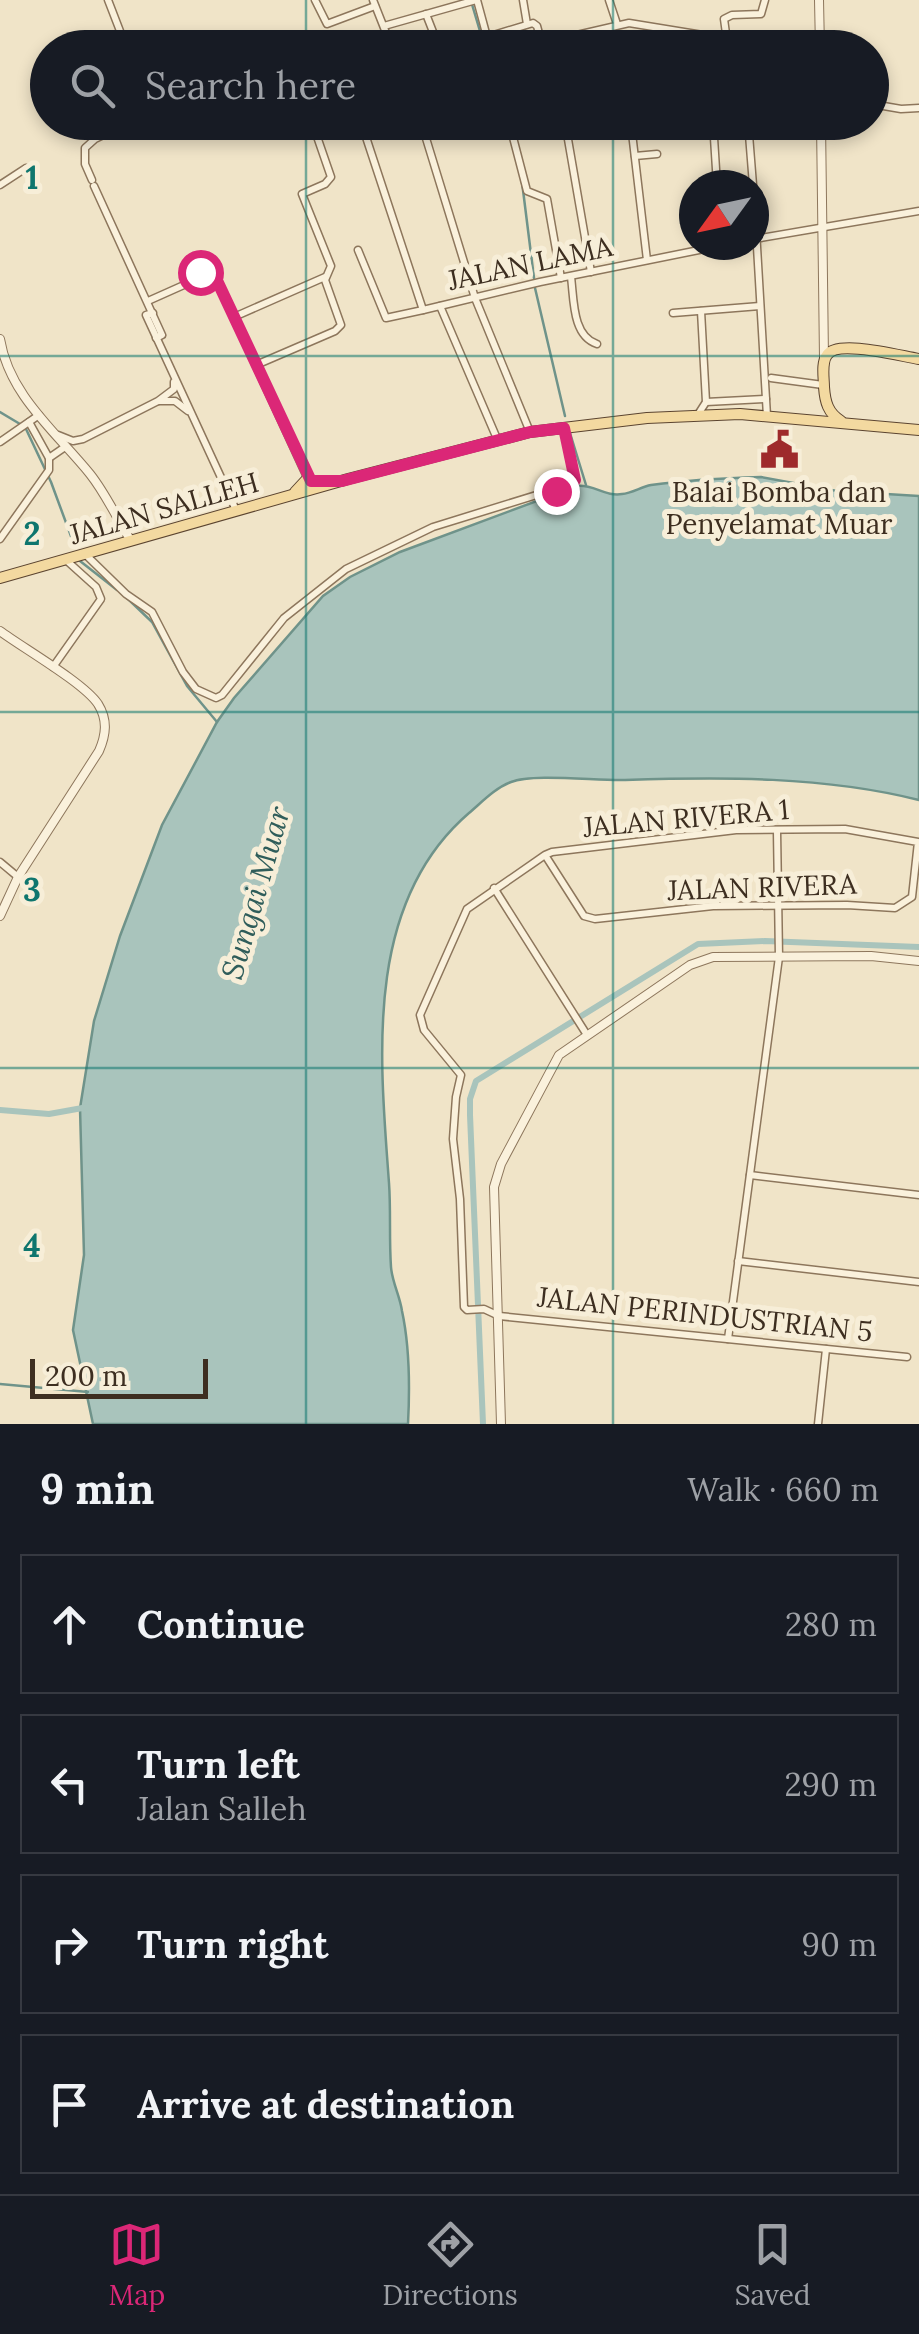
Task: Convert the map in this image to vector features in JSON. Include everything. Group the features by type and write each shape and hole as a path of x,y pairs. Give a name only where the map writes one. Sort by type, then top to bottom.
{"main road":[{"path":"845,424 832,415 826,403 824,361 830,351 843,347 919,359"},
{"path":"813,420 823,412 826,403"},
{"name":"JALAN SALLEH","path":"0,578 530,432 697,416 767,416 919,430"},
{"path":"290,496 308,478 313,482 342,481"}],"street":[{"path":"108,0 120,30"},
{"path":"315,0 326,24 374,3 386,30"},
{"path":"523,0 526,24"},
{"path":"609,0 617,24"},
{"path":"725,30 724,18 760,14 764,0"},
{"path":"819,0 820,30"},
{"path":"384,26 472,1 484,30"},
{"path":"426,14 432,30"},
{"path":"508,30 526,24 537,26 538,30"},
{"path":"595,30 617,24 644,24 670,30"},
{"path":"889,105 919,108"},
{"path":"96,140 85,148 86,169 153,313 146,316 159,337 236,511"},
{"path":"234,317 326,277 331,266 302,194 325,184 331,177 318,140"},
{"name":"JALAN LAMA","path":"366,140 423,310 679,254"},
{"path":"427,140 475,298 530,432"},
{"path":"514,140 527,191 547,199 561,278"},
{"path":"568,140 591,272"},
{"path":"633,140 648,260"},
{"path":"715,140 717,170"},
{"path":"749,140 752,170"},
{"path":"822,140 824,361"},
{"path":"634,156 658,154"},
{"path":"0,185 26,168"},
{"path":"769,237 919,211"},
{"path":"358,250 386,318 423,310"},
{"path":"757,260 767,416"},
{"path":"148,301 200,273 213,272 308,478"},
{"path":"256,365 340,328 326,277"},
{"path":"571,277 579,329 584,338 597,344"},
{"path":"440,306 498,441"},
{"path":"673,312 760,306"},
{"path":"697,416 706,402 700,311"},
{"path":"824,336 843,347"},
{"path":"0,343 4,365 52,432 94,481 130,541"},
{"path":"79,462 78,448 83,440 174,390 174,376"},
{"path":"771,378 824,386"},
{"path":"706,402 766,399"},
{"path":"158,401 174,401 192,416"},
{"path":"0,442 39,415"},
{"path":"0,539 47,474 49,458 29,422"},
{"path":"86,554 126,594 152,612 183,672 196,689 216,698 284,618 346,569 433,527 570,486 575,480 564,428"},
{"path":"52,432 66,439 83,440"},
{"path":"49,458 64,446"},
{"path":"0,519 10,526"},
{"path":"52,668 101,599 96,587 66,559"},
{"path":"0,631 97,702 106,732 99,751 18,877 0,916"},
{"name":"JALAN RIVERA 1","path":"545,854 736,830 845,830 918,842 915,874"},
{"path":"728,1339 779,953 777,831"},
{"path":"545,854 494,888 584,1031"},
{"name":"JALAN RIVERA","path":"545,854 587,917 713,906 895,908 912,897 915,874"},
{"path":"0,862 18,877"},
{"name":"JALAN PERINDUSTRIAN 5","path":"494,888 461,918 420,1016 424,1030 461,1075 456,1096 454,1163 460,1199 462,1303 467,1310 908,1357"},
{"path":"502,1424 496,1304 496,1176 558,1055 584,1031 690,965 713,957 779,953 919,961"},
{"path":"750,1174 919,1195"},
{"path":"738,1261 919,1282"},
{"path":"818,1424 826,1349"}],"water":[{"name":"Sungai Muar","path":"761,477 837,491 919,496 919,800 846,786 736,779 534,778 511,782 494,792 435,850 411,892 395,937 386,986 382,1035 390,1256 407,1339 408,1424 93,1424 73,1330 84,1255 80,1108 94,1021 120,936 162,825 217,722 323,596 350,577 400,552 577,486 616,494 665,483"}],"waterway":[{"path":"471,1 480,30"},
{"path":"522,182 534,278"},
{"path":"535,288 565,416"},
{"path":"0,412 20,424"},
{"path":"26,429 75,547"},
{"path":"570,433 586,485"},
{"path":"80,561 117,590"},
{"path":"127,598 152,622 187,686 217,722"},
{"path":"483,1424 470,1115 476,1081 698,944 765,941 919,947"},
{"path":"0,1110 49,1114 88,1107"},
{"path":"0,1384 88,1392"}],"place":[{"name":"Balai Bomba dan Penyelamat Muar","path":"779,450"}],"route":[{"path":"200,272 202,268 213,272 311,481 342,481 530,432 564,428 575,480 556,491"}]}
